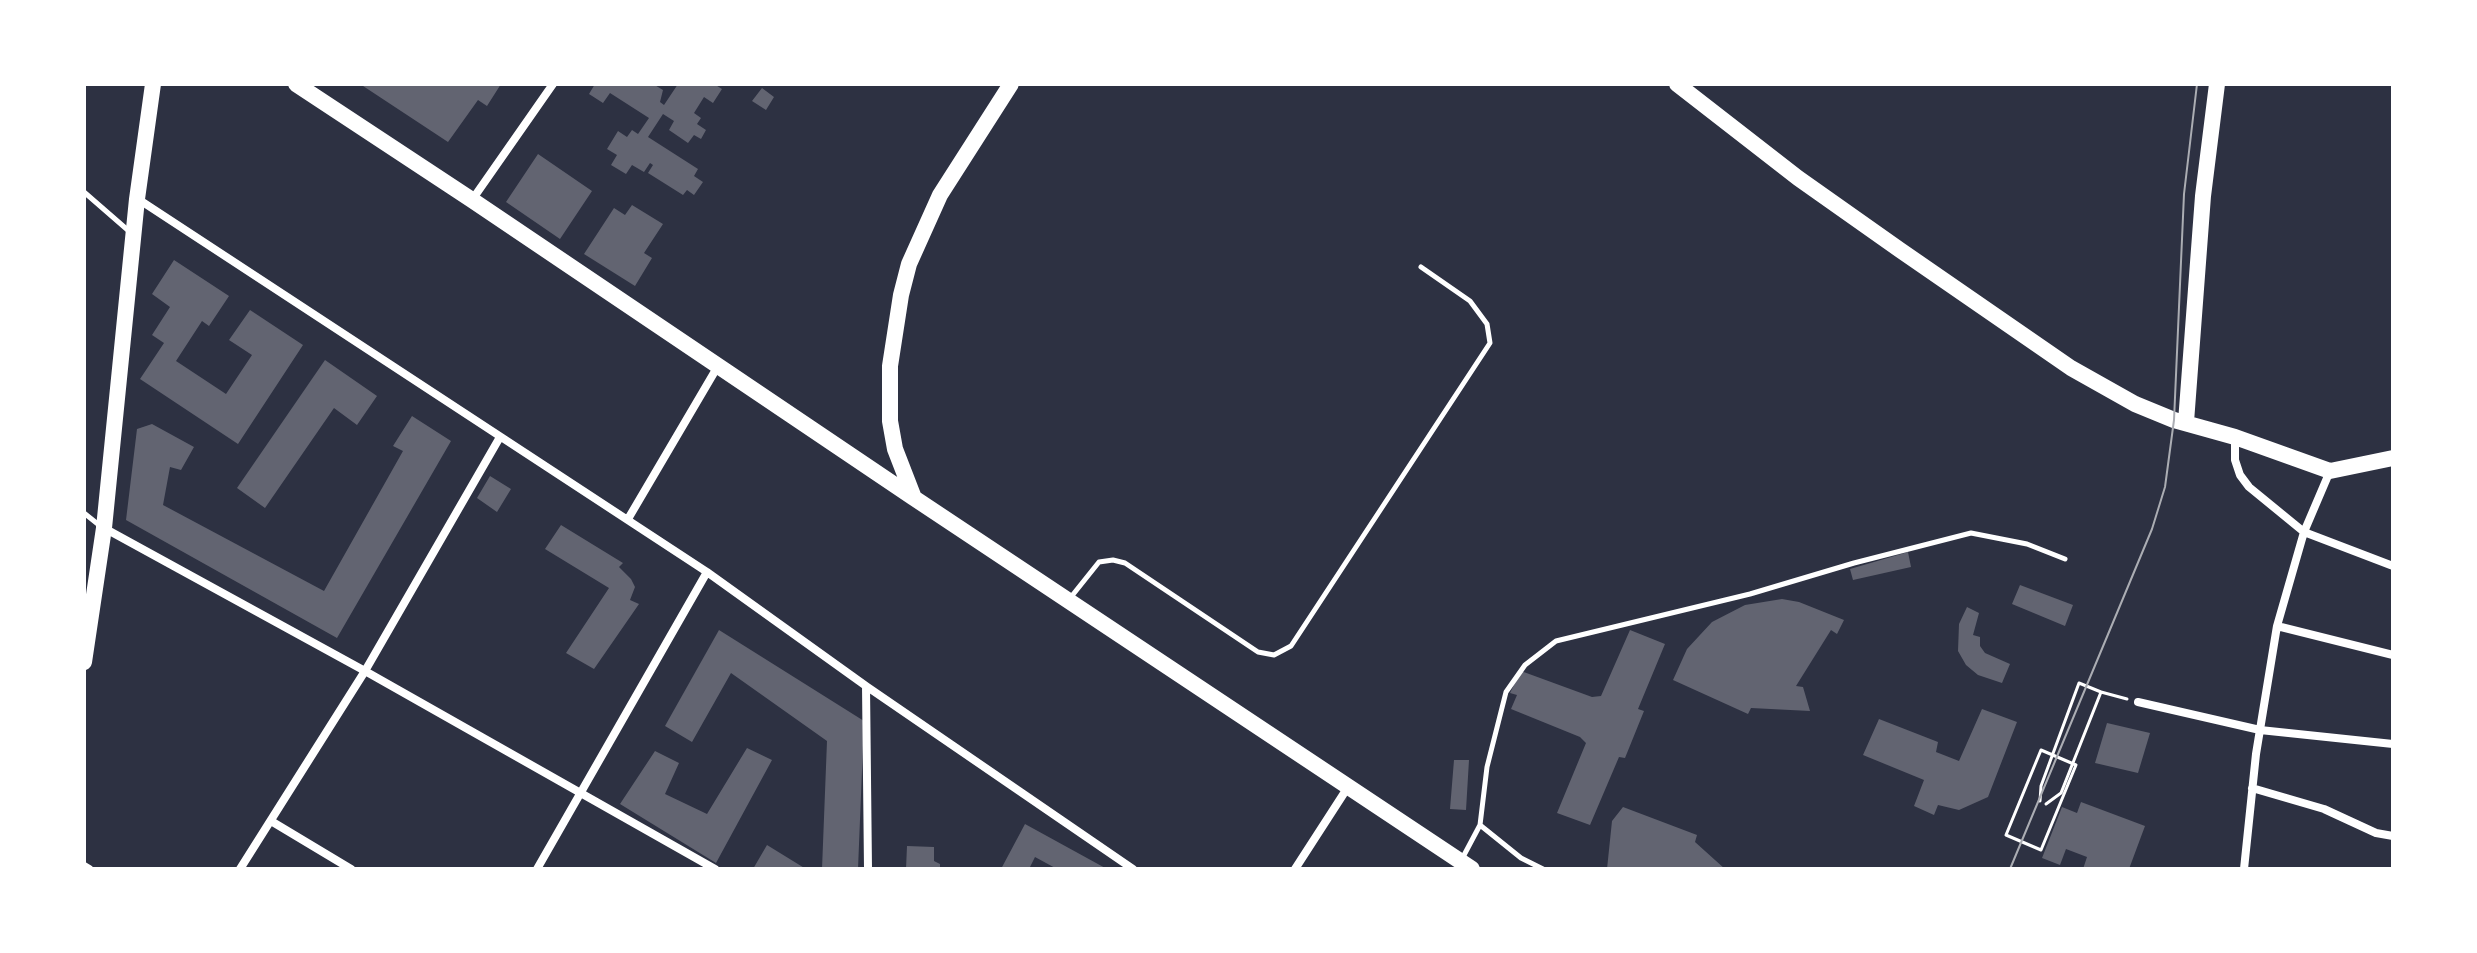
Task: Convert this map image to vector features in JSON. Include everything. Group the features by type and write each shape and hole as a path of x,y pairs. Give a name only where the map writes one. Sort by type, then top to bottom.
{"main road":[{"path":"84,662 104,528 133,235 153,84"},
{"path":"296,84 1466,865"},
{"path":"914,498 895,449 890,421 890,366 901,295 909,264 940,195 1011,84"},
{"path":"1677,84 1798,178 2071,368 2135,404 2174,420 2235,437 2330,471 2393,458"},
{"path":"2186,422 2203,196 2217,84"}],"street":[{"path":"472,200 553,84"},
{"path":"137,199 707,572 1130,868"},
{"path":"628,519 718,366"},
{"path":"240,869 365,671 500,437"},
{"path":"2235,437 2235,460 2240,475 2249,487 2304,532 2393,566"},
{"path":"2244,869 2252,788 2277,626 2304,532 2330,471"},
{"path":"104,528 715,869"},
{"path":"537,869 707,572"},
{"path":"2277,626 2393,655"},
{"path":"866,686 868,869"},
{"path":"2138,702 2260,730 2393,744"},
{"path":"1295,869 1348,787"},
{"path":"2252,788 2324,809 2376,833 2393,836"},
{"path":"271,821 351,869"},
{"path":"84,866 89,869"}],"lane":[{"path":"84,192 133,235"},
{"path":"1068,601 1099,562 1113,560 1125,563 1258,652 1274,655 1291,646 1490,343 1487,324 1470,301 1421,267"},
{"path":"84,513 104,528"},
{"path":"1466,865 1480,825 1487,767 1506,692 1525,665 1556,641 1750,594 1971,533 2027,544 2065,559"},
{"path":"1480,825 1521,858 1543,869"}],"path":[{"path":"2040,801 2041,786 2079,683 2138,702"},
{"path":"2046,804 2061,793 2101,692"},
{"path":"2041,750 2052,755 2076,765 2041,850 2006,835 2041,750"}],"building":[{"path":"360,84 501,84 487,106 478,100 448,142"},
{"path":"595,84 653,84 663,90 660,102 664,105 678,84 714,84 722,89 713,103 704,97 694,113 701,118 697,124 706,130 701,139 694,135 688,143 669,130 674,121 663,114 648,137 698,169 694,176 703,182 694,195 687,190 683,195 648,173 653,165 650,163 644,172 632,165 626,174 611,165 617,155 607,149 618,131 627,137 632,130 638,134 649,118 610,93 603,103 589,94"},
{"path":"762,88 774,97 766,110 752,101"},
{"path":"538,154 592,191 560,239 506,202"},
{"path":"632,205 663,224 644,253 652,258 635,286 584,254 614,208 625,215"},
{"path":"174,260 229,296 209,326 202,321 176,361 226,394 252,355 229,340 250,310 303,345 238,444 140,379 164,343 152,335 170,307 152,294"},
{"path":"325,360 377,396 357,425 334,408 265,508 237,488"},
{"path":"412,416 451,441 337,638 126,520 137,429 152,424 194,447 181,470 170,467 163,505 324,591 403,451 393,446"},
{"path":"490,476 511,489 497,512 477,498"},
{"path":"561,525 623,563 619,567 635,587 630,600 639,604 594,669 566,653 609,588 545,549"},
{"path":"1908,552 1911,567 1853,580 1850,569"},
{"path":"2020,585 2073,605 2065,626 2012,604"},
{"path":"1782,599 1799,602 1844,620 1837,634 1831,630 1796,686 1803,687 1810,711 1751,708 1748,714 1673,680 1687,649 1712,622 1745,605"},
{"path":"1967,607 1979,613 1973,635 1980,637 1980,646 1985,653 2010,664 2002,683 1978,675 1966,665 1958,651 1959,624"},
{"path":"719,630 864,721 858,869 822,869 827,741 731,673 692,742 665,726"},
{"path":"1630,630 1665,644 1638,709 1644,711 1625,758 1619,757 1590,825 1557,813 1586,743 1580,737 1511,709 1517,695 1510,693 1521,671 1592,697 1601,696"},
{"path":"1982,709 2017,722 1988,797 1959,810 1938,805 1934,815 1914,806 1924,780 1863,755 1879,719 1938,742 1936,752 1959,761"},
{"path":"2107,723 2150,733 2138,773 2095,763"},
{"path":"747,748 772,760 716,863 620,804 655,751 679,763 665,794 707,814"},
{"path":"1454,760 1469,760 1466,810 1450,809"},
{"path":"2081,802 2145,826 2129,869 2083,869 2087,857 2066,849 2060,865 2042,858 2062,807 2077,813"},
{"path":"1623,807 1697,835 1695,842 1725,869 1607,869 1612,821"},
{"path":"1025,824 1107,869 1057,869 1035,857 1029,869 1001,869"},
{"path":"767,845 806,869 753,869"},
{"path":"907,846 934,847 934,861 940,864 940,869 906,869"}],"tram line":[{"path":"2010,869 2152,529 2165,487 2174,420 2184,194 2197,84"}]}
